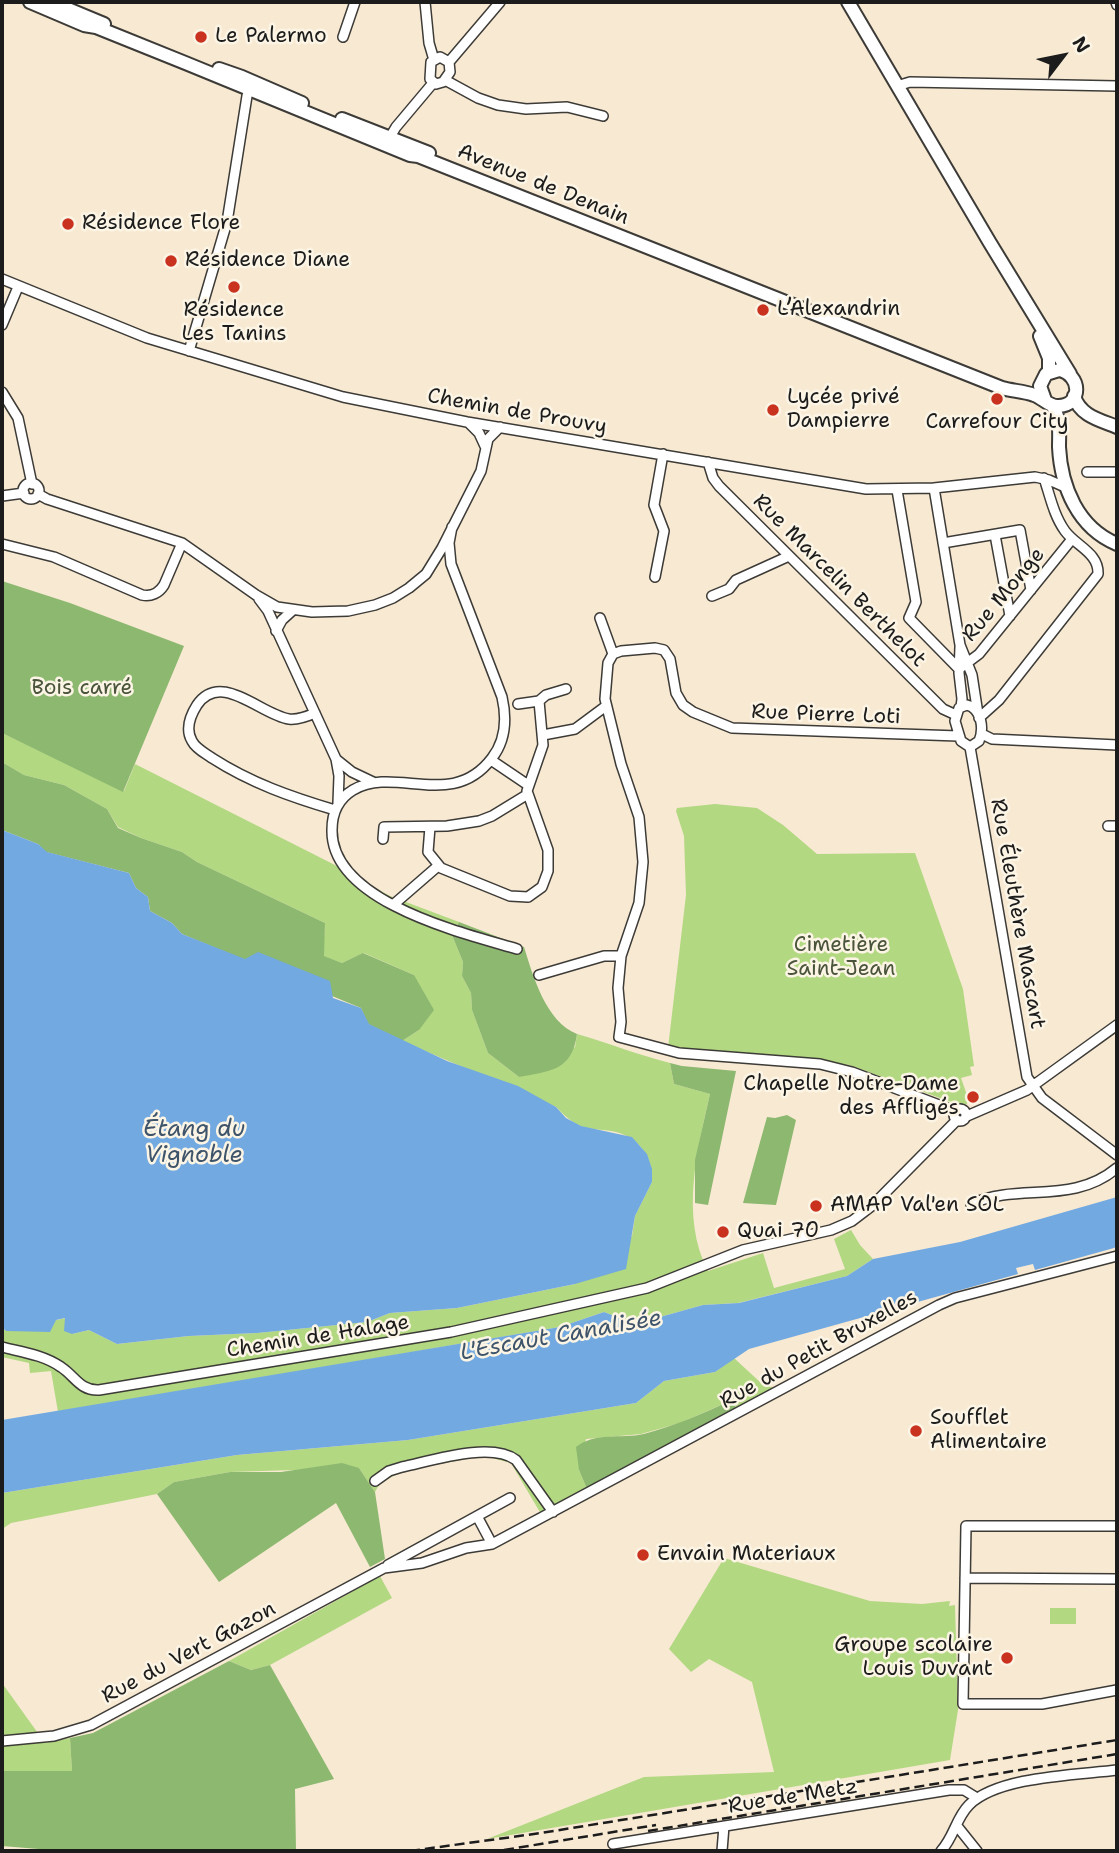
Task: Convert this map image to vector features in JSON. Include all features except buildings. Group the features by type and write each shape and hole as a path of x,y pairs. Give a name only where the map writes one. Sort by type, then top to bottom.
{"main road":[{"name":"Avenue de Denain","path":"30,2 65,9"},
{"name":"Avenue de Denain","path":"51,2 65,9 86,26 96,27 251,85 347,127 1003,381 1027,385 1045,376"},
{"path":"848,2 1072,376 1076,387 1074,396 1065,405 1048,403"},
{"name":"Avenue de Denain","path":"388,141 1002,388 1032,394 1048,403"},
{"path":"990,243 997,262 1042,341 1049,361 1040,390 1059,419 1060,459 1073,503 1087,525 1117,544"},
{"path":"1045,376 1061,370 1072,376"},
{"path":"1074,396 1084,412 1117,427"}],"street":[{"path":"343,37 355,2"},
{"path":"425,2 426,26 434,60 429,74 433,83"},
{"path":"433,83 440,84 446,80 450,72 449,62 500,2"},
{"path":"434,60 442,57 449,62"},
{"path":"446,80 478,98 498,105 526,109 568,107 603,116"},
{"path":"897,86 909,82 1117,86"},
{"path":"388,141 433,83"},
{"path":"188,351 227,222 251,85"},
{"name":"Chemin de Prouvy","path":"2,279 113,326 188,351 334,395 467,422 858,488 934,488 1032,477 1044,478 1067,488"},
{"path":"2,325 18,287"},
{"path":"2,393 18,418 32,484 37,487 38,494"},
{"path":"467,422 476,430 485,446"},
{"path":"38,494 182,543 273,605 293,610 340,612 375,605 404,592 430,568 481,471 485,446 500,427"},
{"path":"654,577 664,531 664,525 654,505 663,454"},
{"name":"Rue Marcelin Berthelot","path":"708,462 713,478 719,486 943,709 958,711 972,706 979,716"},
{"path":"1087,472 1117,472"},
{"path":"979,716 999,700 1099,571 1095,560 1072,539 1057,515 1044,478"},
{"path":"24,493 25,486 32,484"},
{"path":"934,488 960,645 962,699 958,711 958,736 964,745 970,747 978,743 982,734 968,663 960,645"},
{"path":"897,490 916,601 909,618 959,669"},
{"path":"2,496 24,493 31,499 38,494"},
{"path":"337,806 351,791 373,783 455,783 475,775 498,750 504,730 502,697 454,572 449,549 452,527"},
{"path":"943,543 1020,530 1031,590"},
{"path":"995,535 1010,616"},
{"name":"Rue Monge","path":"959,669 979,654 1072,539"},
{"path":"2,544 54,557 150,596 164,585 182,543"},
{"path":"712,596 726,590 739,578 789,556"},
{"path":"430,568 442,565 454,572"},
{"path":"256,595 265,607 336,759 339,776 332,838 340,861 360,884 393,905 471,936 517,949"},
{"path":"276,631 282,620 293,610"},
{"path":"600,618 613,654 608,663 604,694 606,706 621,764 635,803 643,844 640,896 621,956 618,988 621,1022 619,1037 679,1053 820,1064 852,1072 956,1116 962,1109 967,1116 1032,1087 1117,1025"},
{"name":"Rue Pierre Loti","path":"613,654 655,648 664,650 670,659 676,693 682,705 732,728 958,736"},
{"path":"519,704 539,701 546,695 566,690"},
{"path":"315,713 299,718 286,718 232,693 217,692 197,704 188,730 193,743 199,749 235,772 280,793 337,806"},
{"path":"383,839 384,827 452,826 484,820 528,790 542,753 539,701"},
{"path":"543,735 575,730 606,706"},
{"path":"982,734 992,739 1117,745"},
{"name":"Rue Éleuthère Mascart","path":"970,747 1025,1068 1032,1087"},
{"path":"336,759 352,772 373,783"},
{"path":"430,827 427,849 429,856 438,866 510,896 523,898 536,893 546,879 549,856 546,839 528,790 491,760"},
{"path":"393,905 438,866"},
{"path":"539,975 604,956 621,956"},
{"path":"1032,1087 1042,1098 1117,1155"},
{"name":"Chemin de Halage","path":"2,1347 47,1360 63,1368 82,1386 89,1390 99,1390 451,1332 647,1288 743,1250 831,1230 852,1221 873,1205 956,1116"},
{"path":"971,1204 993,1195 1045,1194 1086,1186 1104,1178 1117,1168"},
{"name":"Rue du Petit Bruxelles","path":"492,1544 944,1302 1117,1256"},
{"path":"375,1481 389,1471 402,1467 489,1451 513,1458 553,1513"},
{"name":"Rue du Vert Gazon","path":"2,1741 46,1737 85,1727 510,1498"},
{"path":"477,1516 492,1544"},
{"path":"1117,1526 966,1526 963,1704 1046,1703 1117,1690"},
{"name":"Rue du Vert Gazon","path":"384,1568 422,1563 460,1549 492,1544"},
{"path":"965,1578 1117,1579"},
{"path":"941,1851 951,1839 964,1810 977,1798 1009,1784 1117,1770"},
{"name":"Rue de Metz","path":"613,1844 949,1790 964,1790 977,1798"},
{"path":"722,1851 724,1826"},
{"path":"957,1826 977,1851"}],"green space":[{"name":"Bois carré","path":"2,581 70,603 184,646 123,792 2,733"},
{"path":"2,733 124,791 135,764 333,864 390,896 459,922 452,935 463,962 462,976 471,993 472,1010 488,1053 519,1077 575,1047 577,1034 670,1063 674,1084 710,1094 696,1161 693,1206 695,1229 708,1271 763,1253 774,1288 845,1269 834,1239 851,1230 873,1259 847,1276 738,1303 703,1305 635,1324 604,1312 560,1327 58,1412 51,1371 30,1373 29,1363 2,1357 2,1327 6,1331 66,1318 72,1334 89,1330 117,1344 367,1322 390,1313 457,1308 575,1284 632,1236 635,1216 652,1182 652,1172 642,1148 629,1137 579,1125 556,1107 402,1041 419,1030 414,975 364,953 342,963 323,956 325,923 197,862 182,852 118,827 107,809 64,785 24,775 2,762"},
{"path":"2,762 24,775 64,785 107,809 118,828 182,852 197,862 325,923 324,956 342,963 363,953 414,975 434,1010 419,1030 402,1041 368,1024 361,1008 182,934 172,923 150,911 148,897 136,888 129,873 46,852 38,844 2,830"},
{"name":"Cimetière Saint-Jean","path":"715,804 757,808 783,825 817,854 915,853 963,989 974,1066 970,1067 972,1075 961,1078 969,1101 966,1105 849,1065 779,1056 668,1048 686,895 684,836 676,811 677,808"},
{"path":"459,922 524,947 549,1009 566,1028 577,1034 565,1062 550,1071 519,1077 488,1053 472,1010 471,993 462,976 463,962 452,935"},
{"path":"670,1063 736,1071 708,1205 695,1203 695,1160 710,1094 674,1084"},
{"path":"787,1115 796,1120 776,1205 743,1203 767,1117"},
{"path":"734,1358 761,1383 774,1388 737,1408 730,1401 680,1423 641,1434 586,1439 579,1470 587,1489 541,1514 511,1463 484,1456 405,1470 380,1483 375,1492 359,1468 230,1472 174,1482 157,1494 11,1523 2,1529 2,1493 237,1455 408,1440 636,1403 664,1381 715,1372"},
{"path":"730,1401 737,1408 587,1489 579,1470 576,1447 583,1442 644,1434"},
{"path":"342,1463 359,1468 375,1492 385,1559 370,1567 336,1503 219,1582 157,1494 174,1482 230,1472 281,1472"},
{"path":"724,1558 870,1601 922,1604 950,1601 949,1606 955,1605 958,1710 950,1760 487,1839 644,1777 774,1772 752,1682 709,1659 691,1672 669,1649"},
{"path":"380,1576 392,1598 270,1665 251,1670 229,1661"},
{"path":"1050,1608 1076,1608 1076,1624 1050,1624"},
{"path":"229,1661 251,1670 270,1665 334,1779 295,1789 296,1851 63,1851 2,1846 2,1771 72,1771 70,1738 93,1733"},
{"path":"2,1683 45,1743 70,1738 72,1771 2,1771"}],"water":[{"name":"Étang du Vignoble","path":"2,830 38,844 47,852 129,873 136,888 148,897 150,911 172,923 182,934 245,959 258,952 330,981 333,998 361,1008 369,1024 447,1061 518,1086 556,1107 566,1118 581,1126 632,1137 647,1154 652,1169 652,1182 635,1216 626,1269 575,1284 457,1308 390,1313 367,1322 257,1333 189,1336 117,1344 89,1330 72,1334 64,1331 65,1318 56,1320 50,1332 6,1331 2,1327"},
{"name":"L'Escaut Canalisée","path":"1117,1197 1117,1246 1114,1248 1035,1270 1033,1264 1016,1268 1018,1274 749,1349 715,1372 664,1381 636,1403 408,1440 237,1455 2,1493 2,1420 560,1327 604,1312 635,1324 703,1305 739,1303 847,1276 873,1259 960,1242"}],"railway":[{"path":"410,1851 541,1833 1117,1740"},
{"path":"648,1831 1117,1754"},
{"path":"504,1850 656,1825"}],"place":[{"name":"Le Palermo","path":"201,37"},
{"name":"Résidence Flore","path":"68,224"},
{"name":"Résidence Diane","path":"171,261"},
{"name":"Résidence Les Tanins","path":"234,287"},
{"name":"L’Alexandrin","path":"763,310"},
{"name":"Carrefour City","path":"997,399"},
{"name":"Lycée privé Dampierre","path":"773,410"},
{"name":"Chapelle Notre-Dame des Affligés","path":"973,1097"},
{"name":"AMAP Val'en SOL","path":"816,1206"},
{"name":"Quai 70","path":"723,1232"},
{"name":"Soufflet Alimentaire","path":"916,1431"},
{"name":"Envain Materiaux","path":"643,1555"},
{"name":"Groupe scolaire Louis Duvant","path":"1007,1658"}]}
